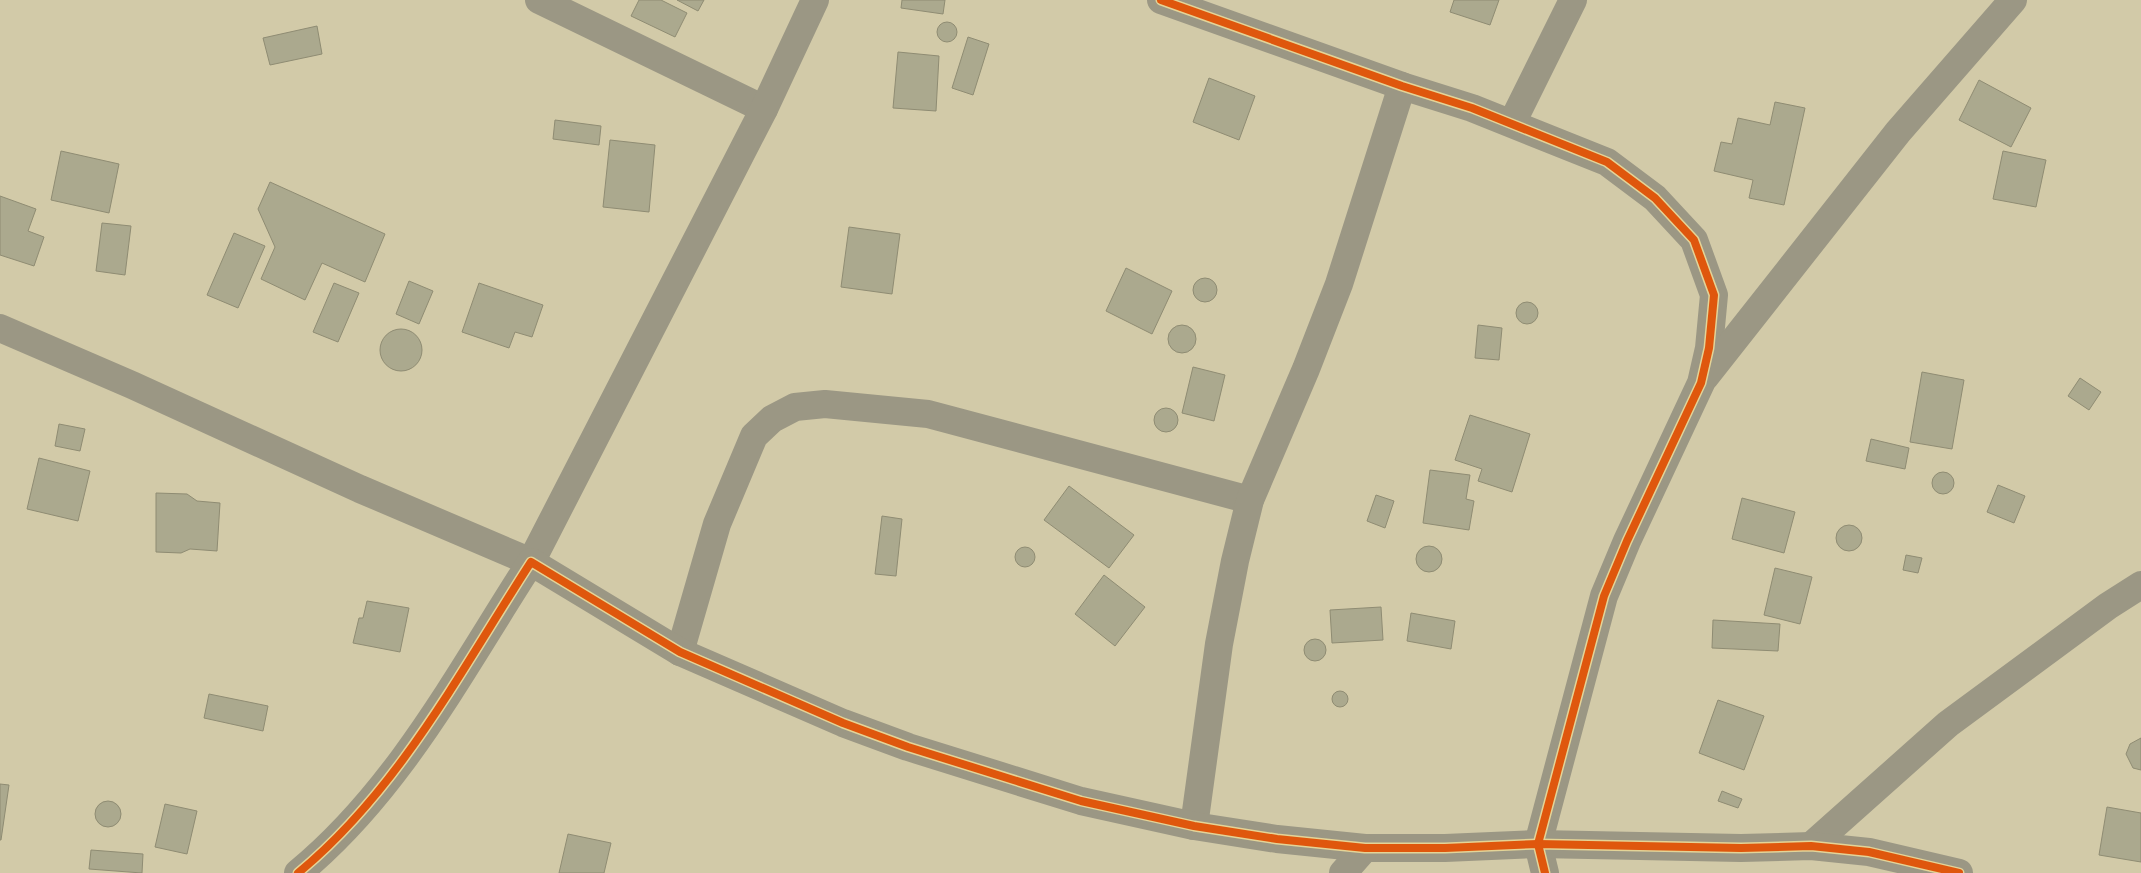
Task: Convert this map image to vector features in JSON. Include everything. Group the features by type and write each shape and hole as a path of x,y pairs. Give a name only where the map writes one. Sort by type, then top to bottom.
{"street":[{"path":"298,873 329,848 400,766 531,562 764,109 816,0"},
{"path":"1161,0 1402,86 1472,108 1607,162 1656,198 1694,240 1714,295 1709,348 1701,382 1631,532 1604,596 1538,844 1545,873"},
{"path":"1512,123 1573,0"},
{"path":"1701,382 1898,132 2013,0"},
{"path":"543,1 764,109"},
{"path":"1194,826 1218,644 1250,500 1306,369 1339,284 1402,86"},
{"path":"0,328 132,385 360,490 531,562 680,652 843,723 908,747 1081,801 1194,826 1277,839 1365,848 1445,848 1538,844 1741,848 1811,846 1869,852 1959,873"},
{"path":"680,652 717,524 754,436 772,419 795,407 825,404 928,414 1250,500"},
{"path":"1811,846 1948,724 2108,606 2141,585"},
{"path":"1343,873 1365,848"}],"building":[{"path":"639,0 661,0 687,13 675,37 631,16"},
{"path":"677,0 704,0 698,11"},
{"path":"902,0 945,0 943,14 901,8"},
{"path":"1454,0 1499,0 1490,25 1450,12"},
{"path":"947,22 954,25 957,32 954,39 947,42 940,39 937,32 940,25"},
{"path":"317,26 322,54 270,65 263,38"},
{"path":"968,37 989,44 973,95 952,88"},
{"path":"898,52 939,56 936,111 893,108"},
{"path":"1209,78 1255,96 1239,140 1193,122"},
{"path":"1979,80 2031,108 2011,147 1959,120"},
{"path":"1775,102 1805,108 1784,205 1749,198 1753,180 1714,171 1721,142 1732,144 1738,118 1770,125"},
{"path":"555,120 601,126 599,145 553,139"},
{"path":"610,140 655,145 649,212 603,207"},
{"path":"61,151 119,164 109,213 51,200"},
{"path":"2003,151 2046,160 2036,207 1993,199"},
{"path":"270,182 385,234 365,282 322,263 305,300 261,279 275,247 258,209"},
{"path":"0,196 36,209 28,231 44,237 34,266 0,255"},
{"path":"102,223 131,226 125,275 96,271"},
{"path":"849,227 900,234 892,294 841,287"},
{"path":"234,233 265,246 238,308 207,295"},
{"path":"1126,268 1172,291 1152,334 1106,311"},
{"path":"1205,278 1214,281 1217,290 1214,299 1205,302 1196,299 1193,290 1196,281"},
{"path":"409,281 433,291 419,324 396,314"},
{"path":"334,283 359,293 338,342 313,332"},
{"path":"479,283 543,305 532,337 515,332 509,348 462,332"},
{"path":"1527,302 1535,305 1538,313 1535,321 1527,324 1519,321 1516,313 1519,305"},
{"path":"1182,325 1192,329 1196,339 1192,349 1182,353 1172,349 1168,339 1172,329"},
{"path":"1478,325 1502,328 1499,360 1475,358"},
{"path":"397,329 405,329 416,335 422,350 416,365 405,371 397,371 386,365 380,354 380,346 386,335"},
{"path":"1193,367 1225,375 1214,421 1182,413"},
{"path":"1922,372 1964,380 1952,449 1910,442"},
{"path":"2080,378 2101,392 2089,410 2068,396"},
{"path":"1166,408 1174,412 1178,420 1174,428 1166,432 1158,428 1154,420 1158,412"},
{"path":"1470,415 1530,434 1512,492 1478,481 1482,469 1455,460"},
{"path":"59,424 85,429 80,451 55,446"},
{"path":"1871,439 1909,448 1905,469 1866,461"},
{"path":"39,458 90,471 78,521 27,509"},
{"path":"1430,470 1470,475 1466,499 1474,501 1469,530 1423,523"},
{"path":"1943,472 1951,475 1954,483 1951,491 1943,494 1935,491 1932,483 1935,475"},
{"path":"1998,485 2025,496 2014,523 1987,512"},
{"path":"1069,486 1134,535 1109,568 1044,520"},
{"path":"156,493 187,494 197,501 220,503 217,551 190,549 181,553 156,552"},
{"path":"1376,495 1394,501 1385,528 1367,521"},
{"path":"1742,498 1795,512 1784,553 1732,539"},
{"path":"882,516 902,519 896,576 875,574"},
{"path":"1849,525 1858,529 1862,538 1858,547 1849,551 1840,547 1836,538 1840,529"},
{"path":"1429,546 1438,550 1442,559 1438,568 1429,572 1420,568 1416,559 1420,550"},
{"path":"1021,547 1029,547 1035,553 1035,561 1029,567 1021,567 1015,561 1015,553"},
{"path":"1906,555 1922,558 1918,573 1903,570"},
{"path":"1775,568 1812,577 1800,624 1764,615"},
{"path":"1104,575 1145,607 1115,646 1075,614"},
{"path":"367,601 409,608 400,652 353,643 359,618 363,618"},
{"path":"1381,607 1383,640 1332,643 1330,610"},
{"path":"1411,613 1455,621 1451,649 1407,641"},
{"path":"1713,620 1780,624 1778,651 1712,648"},
{"path":"1315,639 1323,642 1326,650 1323,658 1315,661 1307,658 1304,650 1307,642"},
{"path":"1340,691 1346,693 1348,699 1346,705 1340,707 1334,705 1332,699 1334,693"},
{"path":"209,694 268,706 263,731 204,718"},
{"path":"1718,700 1764,716 1744,770 1699,753"},
{"path":"2141,738 2141,770 2133,768 2126,754 2130,744"},
{"path":"0,784 9,785 1,840 0,840"},
{"path":"1722,791 1742,799 1738,808 1718,801"},
{"path":"108,801 118,804 121,814 118,824 108,827 98,824 95,814 98,804"},
{"path":"165,804 197,811 187,854 155,847"},
{"path":"2107,807 2141,813 2141,862 2099,855"},
{"path":"568,834 611,843 604,873 559,873"},
{"path":"91,850 143,854 142,873 89,869"}],"cycle path":[{"path":"1161,0 1402,86 1472,108 1607,162 1655,198 1694,240 1714,295 1709,348 1701,383 1627,541 1604,596 1538,844 1545,873"},
{"path":"298,873 334,840 367,805 398,767 453,686 531,562 680,652 843,723 908,747 1081,801 1194,826 1277,839 1365,848 1445,848 1538,844 1741,848 1811,846 1869,852 1959,873"}]}
